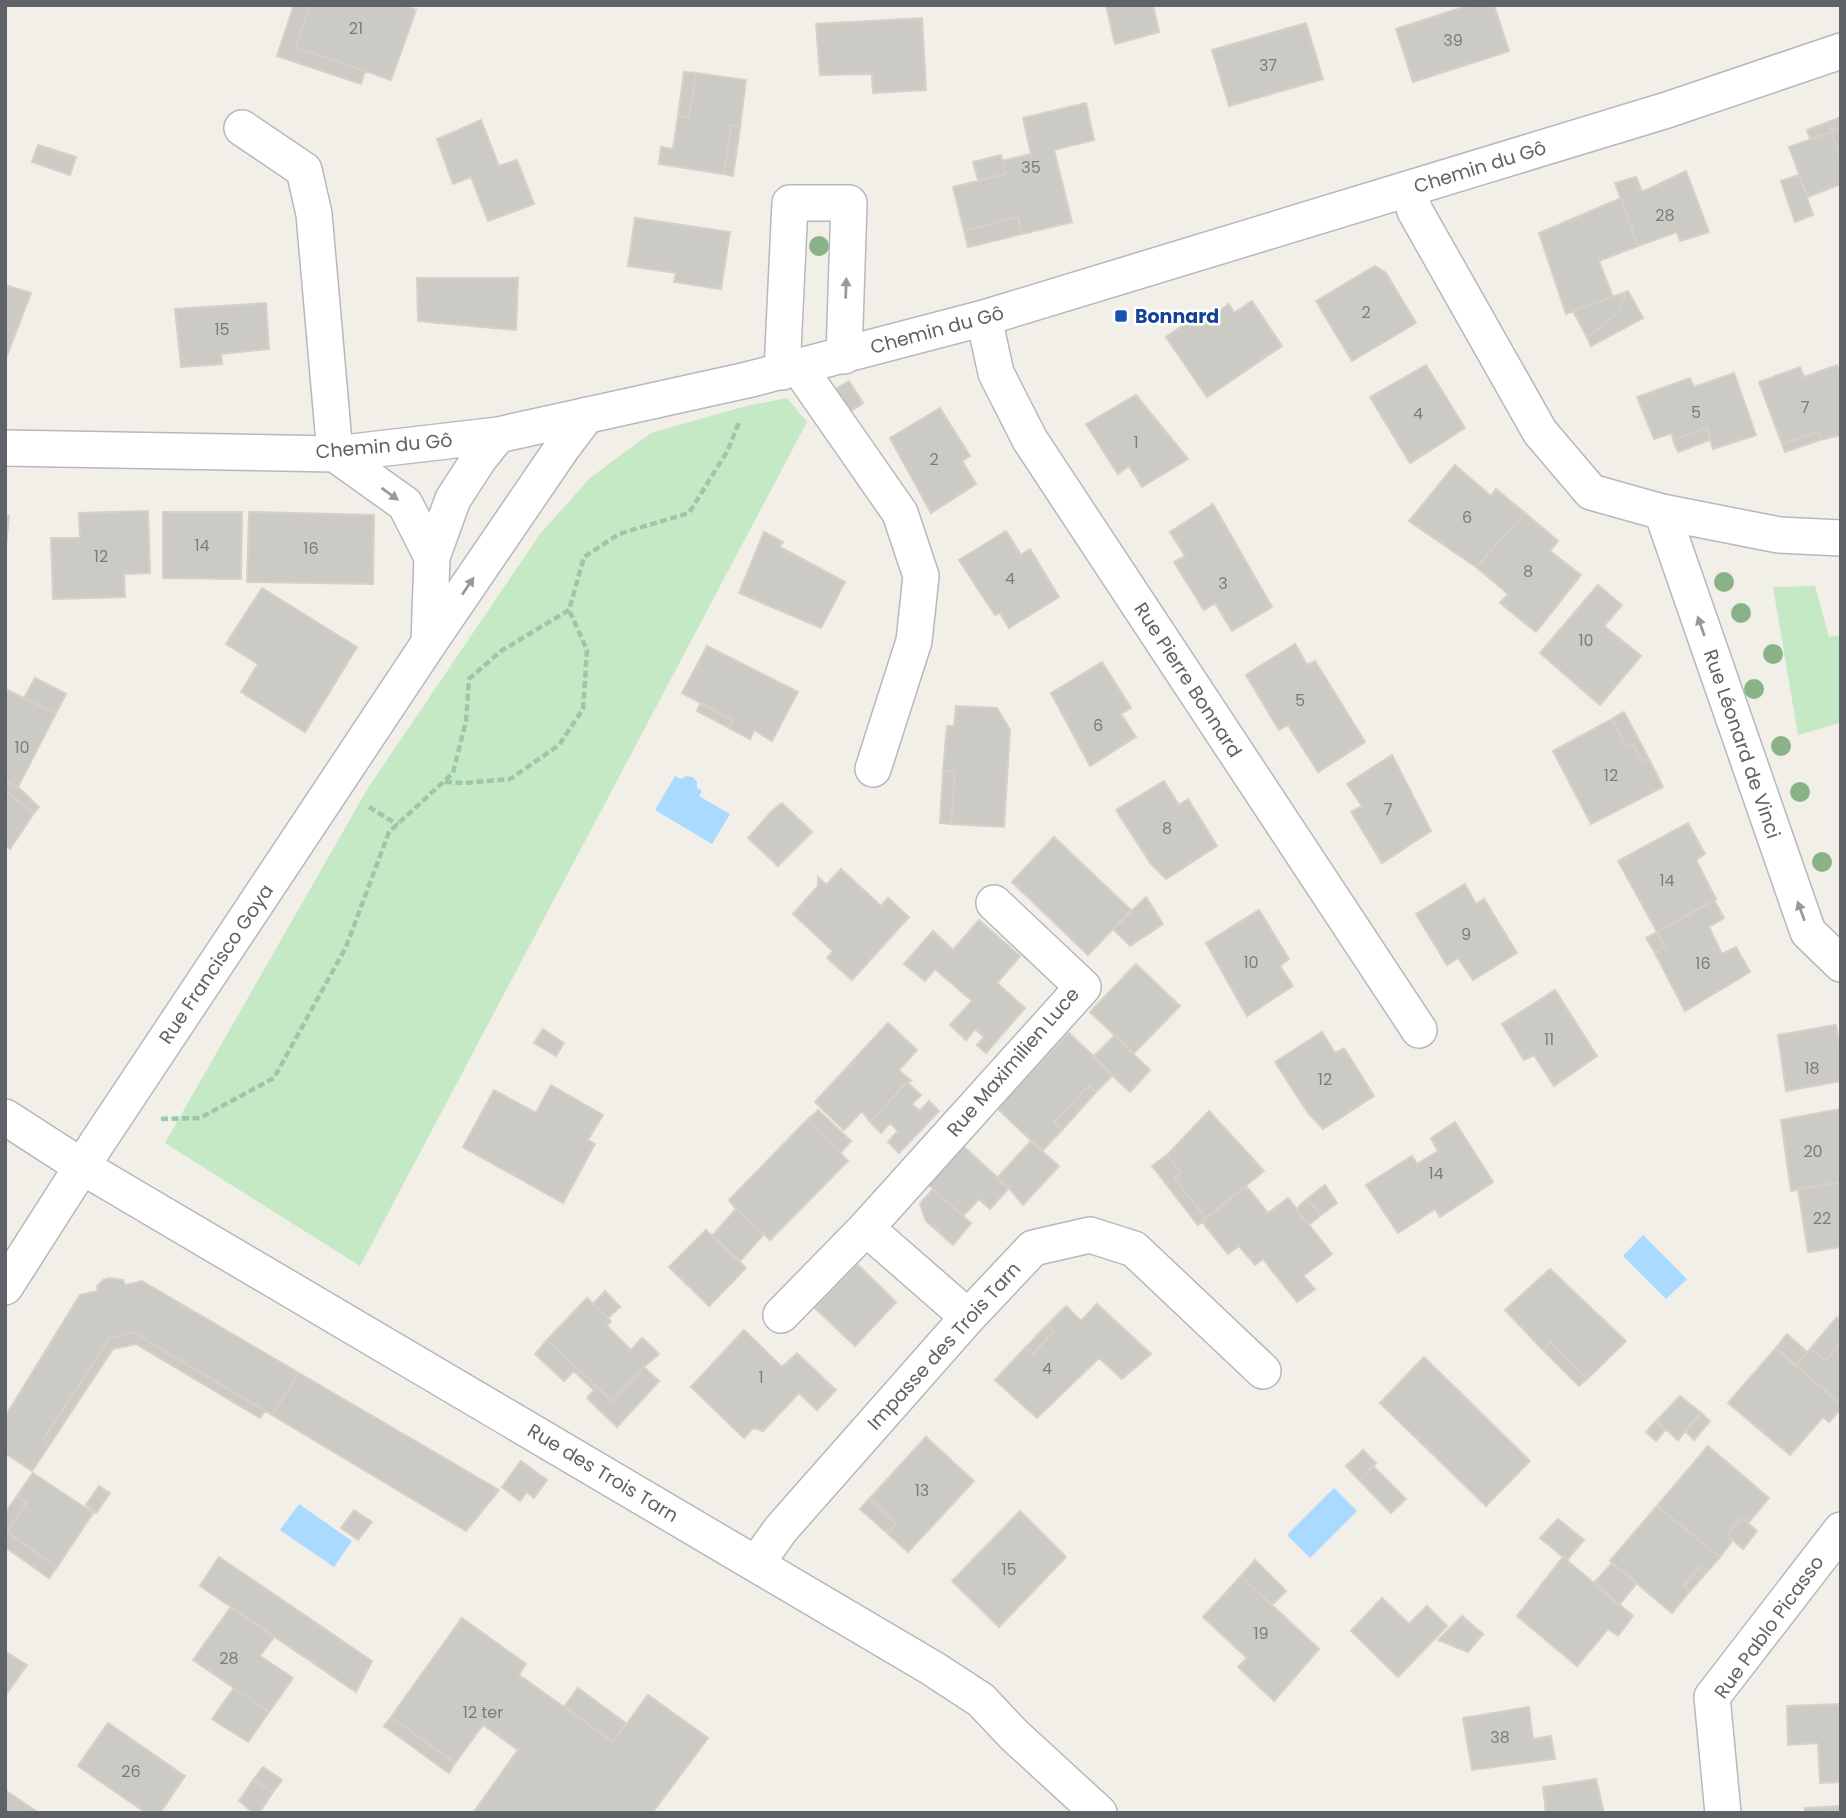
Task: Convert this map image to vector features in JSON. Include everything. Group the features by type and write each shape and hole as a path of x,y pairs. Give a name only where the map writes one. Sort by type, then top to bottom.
{"street":[{"name":"Chemin du Gô","path":"5,448 335,454 498,435 790,370 984,318 1667,110 1841,51"},
{"path":"242,128 304,170 314,214 335,454 405,505 432,556"},
{"path":"1408,189 1415,211 1540,432 1591,492 1662,512 1779,535 1841,538"},
{"path":"844,356 849,203 790,203 790,370 900,513 921,576 914,640 873,769"},
{"name":"Rue Pierre Bonnard","path":"984,318 996,373 1030,440 1419,1030"},
{"name":"Rue Francisco Goya","path":"5,1287 81,1166 429,643 587,415"},
{"path":"429,643 432,556 453,499 498,435"},
{"name":"Rue Léonard de Vinci","path":"1662,512 1808,932 1841,964"},
{"name":"Rue Maximilien Luce","path":"781,1315 866,1228 1083,987 994,903"},
{"name":"Rue des Trois Tarn","path":"5,1117 81,1166 932,1668 981,1700 1014,1735 1099,1813"},
{"path":"866,1228 968,1317"},
{"name":"Impasse des Trois Tarn","path":"756,1564 781,1529 968,1317 1033,1248 1090,1235 1134,1249 1263,1371"},
{"name":"Rue Pablo Picasso","path":"1723,1813 1712,1697 1841,1530"}],"path":[{"path":"444,782 510,779 559,745 583,709 587,650 569,610 584,557 619,534 689,513 728,450 746,405 747,380"},
{"path":"113,1119 200,1118 274,1078 346,947 389,832 453,774 466,721 469,679 501,651 569,610"}],"green space":[{"path":"787,398 807,422 360,1266 165,1143 368,788 540,534 591,477 651,433 746,406"},
{"path":"1815,586 1829,637 1841,635 1841,725 1840,723 1798,735 1773,587"}],"water":[{"path":"675,776 681,779 686,776 693,777 697,788 702,791 699,796 730,814 712,844 655,810"},
{"path":"1643,1235 1687,1279 1666,1299 1623,1256"},
{"path":"1334,1488 1357,1511 1310,1558 1287,1535"},
{"path":"299,1504 352,1541 334,1567 280,1530"}],"building":[{"path":"294,5 310,5 296,47 365,71 361,84 277,56"},
{"path":"310,5 403,5 416,10 391,80 296,47"},
{"path":"1106,5 1153,5 1159,32 1115,44"},
{"path":"1470,5 1494,5 1509,51 1413,82 1396,29"},
{"path":"922,18 926,90 873,93 872,74 820,75 816,24"},
{"path":"1306,23 1323,79 1229,106 1212,50"},
{"path":"684,72 696,73 689,117 678,116"},
{"path":"696,73 746,80 740,127 731,125 724,174 659,164 661,147 673,149 678,116 689,117"},
{"path":"1086,103 1094,140 1054,150 1072,222 1022,234 1018,217 964,231 953,187 1006,174 1002,161 1031,154 1023,118"},
{"path":"1841,117 1841,128 1831,132 1828,122"},
{"path":"481,120 499,166 517,160 534,204 488,221 471,177 453,184 437,139"},
{"path":"1828,122 1831,132 1810,139 1807,130"},
{"path":"731,125 740,127 733,176 724,174"},
{"path":"1841,128 1841,160 1831,132"},
{"path":"1831,132 1841,160 1841,184 1808,197 1789,147"},
{"path":"38,145 76,157 70,175 32,162"},
{"path":"1001,155 1006,174 978,180 973,162"},
{"path":"1686,171 1709,232 1680,241 1677,232 1638,246 1615,183 1636,177 1642,192"},
{"path":"1799,175 1813,215 1795,222 1781,181"},
{"path":"1621,198 1638,246 1599,261 1613,297 1566,314 1539,233"},
{"path":"1018,217 1022,234 968,247 964,231"},
{"path":"635,218 730,232 721,289 674,282 676,273 628,266"},
{"path":"1375,266 1386,273 1416,323 1352,361 1316,301"},
{"path":"417,278 518,278 516,330 418,321"},
{"path":"5,285 31,293 5,361"},
{"path":"1628,291 1643,318 1591,346 1587,337 1618,312"},
{"path":"1626,292 1618,312 1587,337 1573,311"},
{"path":"1252,301 1282,346 1207,397 1166,337 1192,319 1197,326 1229,304 1234,313"},
{"path":"266,303 269,349 221,354 222,364 181,367 175,309"},
{"path":"1426,365 1465,428 1410,463 1370,397"},
{"path":"1837,365 1841,375 1841,435 1820,440 1818,432 1782,444 1759,382 1800,367 1804,377"},
{"path":"1734,373 1756,435 1713,449 1707,428 1673,440 1672,433 1654,439 1637,397 1690,378 1694,387"},
{"path":"849,381 863,403 841,418 826,395"},
{"path":"1136,395 1188,459 1142,487 1129,466 1118,474 1086,424"},
{"path":"940,408 970,456 962,461 976,484 931,513 890,438"},
{"path":"1707,428 1710,440 1678,452 1673,440"},
{"path":"1818,432 1820,440 1785,452 1782,444"},
{"path":"1455,465 1491,496 1496,489 1525,513 1476,567 1409,521"},
{"path":"1213,504 1272,607 1232,631 1215,603 1204,610 1174,562 1185,556 1170,532"},
{"path":"148,511 150,573 124,574 125,597 53,599 51,538 80,538 79,513"},
{"path":"163,512 242,512 241,579 163,578"},
{"path":"249,512 374,515 373,584 247,582"},
{"path":"1525,513 1558,541 1550,551 1581,575 1536,632 1500,603 1508,594 1476,567"},
{"path":"5,516 9,516 5,556"},
{"path":"1006,531 1021,555 1030,549 1059,597 1009,628 1000,613 995,615 959,560"},
{"path":"764,532 783,542 780,547 845,582 821,628 739,593"},
{"path":"1598,585 1622,605 1604,626 1641,656 1600,705 1540,653"},
{"path":"262,588 357,647 305,732 241,692 258,664 226,644"},
{"path":"1295,644 1307,665 1315,661 1365,742 1318,772 1288,725 1279,730 1246,675"},
{"path":"707,646 798,692 772,741 754,730 750,739 729,728 733,720 682,693"},
{"path":"1102,662 1131,708 1121,714 1136,737 1090,766 1051,693"},
{"path":"35,678 66,694 56,713 24,698"},
{"path":"5,689 56,713 18,787 5,781"},
{"path":"700,704 733,720 729,728 697,711"},
{"path":"956,706 997,708 1010,730 1004,827 951,824 955,772 943,771 947,726 954,726"},
{"path":"1624,712 1649,759 1642,763 1633,744 1627,747 1612,719"},
{"path":"1612,719 1627,747 1633,744 1642,763 1649,759 1663,787 1591,824 1553,751"},
{"path":"1392,755 1431,831 1382,863 1351,812 1362,806 1347,784"},
{"path":"943,771 955,772 951,824 940,823"},
{"path":"5,781 18,787 39,807 34,813 5,791"},
{"path":"1164,781 1179,805 1188,799 1217,846 1166,879 1151,864 1116,810"},
{"path":"5,791 34,813 10,849 5,845"},
{"path":"782,803 812,832 778,866 748,838"},
{"path":"1688,823 1705,854 1696,860 1716,899 1657,932 1618,861"},
{"path":"1054,837 1131,910 1088,955 1012,882"},
{"path":"841,869 881,906 888,898 909,917 852,980 827,958 833,951 793,914 818,886 818,877 826,885"},
{"path":"1465,884 1476,904 1484,899 1517,953 1473,980 1458,958 1447,965 1416,914"},
{"path":"1146,897 1163,924 1130,946 1113,929"},
{"path":"1714,900 1724,918 1709,927 1722,954 1736,947 1750,972 1685,1011 1655,953 1665,947 1657,932"},
{"path":"1259,910 1289,959 1280,966 1293,986 1247,1016 1206,943"},
{"path":"979,920 1020,956 997,983 1025,1008 986,1053 977,1045 984,1037 975,1029 966,1040 950,1025 972,1001 935,969 925,981 904,964 933,931 953,950"},
{"path":"1657,932 1665,947 1655,953 1646,938"},
{"path":"1136,964 1180,1006 1134,1053 1090,1012"},
{"path":"1555,990 1597,1056 1554,1086 1534,1055 1524,1060 1502,1024"},
{"path":"888,1023 917,1050 899,1070 911,1081 907,1082 870,1122 862,1111 844,1130 815,1102"},
{"path":"1836,1025 1841,1056 1841,1081 1786,1091 1778,1035"},
{"path":"543,1029 564,1043 556,1056 534,1043"},
{"path":"1322,1032 1335,1053 1344,1048 1374,1096 1323,1129 1308,1113 1275,1062"},
{"path":"1069,1033 1113,1075 1096,1092 1089,1085 1054,1122 1062,1130 1042,1151 997,1108"},
{"path":"1114,1036 1150,1070 1130,1092 1093,1057"},
{"path":"907,1082 921,1095 912,1104 920,1111 929,1101 939,1111 899,1153 888,1142 898,1131 890,1123 881,1133 870,1122"},
{"path":"551,1085 603,1115 588,1140 595,1144 563,1203 463,1147 494,1090 536,1113"},
{"path":"1089,1085 1096,1092 1062,1130 1054,1122"},
{"path":"1841,1109 1841,1182 1791,1191 1781,1120"},
{"path":"818,1110 851,1141 840,1153 807,1120"},
{"path":"1209,1111 1264,1171 1206,1218 1174,1178 1181,1173 1167,1155"},
{"path":"807,1120 848,1161 770,1240 729,1200"},
{"path":"1455,1122 1493,1182 1440,1217 1435,1209 1398,1233 1366,1185 1412,1156 1417,1164 1438,1151 1431,1138"},
{"path":"1031,1141 1059,1166 1023,1205 1009,1188 996,1179"},
{"path":"962,1145 1009,1188 990,1209 979,1199 963,1216 927,1183"},
{"path":"1167,1155 1181,1173 1174,1178 1206,1218 1198,1225 1152,1166"},
{"path":"1841,1182 1841,1247 1808,1252 1798,1189"},
{"path":"1325,1185 1337,1203 1321,1215 1307,1199"},
{"path":"1246,1186 1268,1213 1288,1198 1332,1254 1303,1276 1315,1289 1297,1302 1263,1259 1255,1265 1239,1246 1228,1254 1202,1222"},
{"path":"933,1189 971,1223 953,1245 926,1221 920,1204"},
{"path":"1307,1199 1321,1215 1309,1225 1296,1209"},
{"path":"736,1209 764,1234 740,1261 712,1236"},
{"path":"706,1230 746,1268 709,1306 669,1267"},
{"path":"857,1264 896,1302 855,1346 815,1308"},
{"path":"1550,1269 1626,1341 1587,1379 1551,1342 1543,1350 1505,1310"},
{"path":"109,1278 123,1280 125,1285 142,1281 299,1373 272,1415 133,1332 110,1338 43,1440 50,1444 32,1471 5,1453 5,1417 80,1295 98,1291 97,1286"},
{"path":"605,1291 620,1307 608,1318 593,1304"},
{"path":"587,1298 611,1321 607,1326 631,1350 642,1338 659,1354 612,1401 547,1340"},
{"path":"1097,1304 1151,1354 1122,1379 1099,1358 1037,1418 995,1380 1026,1347 1033,1354 1054,1331 1047,1325 1066,1306 1081,1321"},
{"path":"1837,1317 1841,1320 1841,1343 1825,1361 1811,1348"},
{"path":"1047,1325 1054,1331 1033,1354 1026,1347"},
{"path":"744,1330 782,1367 797,1353 836,1390 817,1410 799,1393 763,1431 753,1428 744,1438 691,1387"},
{"path":"133,1332 265,1411 260,1418 136,1344 113,1349 50,1444 43,1440 110,1338"},
{"path":"1787,1334 1807,1352 1796,1366 1776,1348"},
{"path":"547,1340 612,1401 644,1367 659,1381 617,1427 587,1398 594,1390 574,1371 564,1381 535,1354"},
{"path":"1551,1342 1587,1379 1579,1386 1543,1350"},
{"path":"1841,1343 1841,1404 1796,1366 1811,1348 1825,1361"},
{"path":"1776,1348 1841,1404 1841,1409 1829,1422 1823,1417 1790,1455 1728,1403"},
{"path":"1424,1357 1530,1461 1486,1506 1380,1403"},
{"path":"299,1373 499,1490 466,1531 272,1415"},
{"path":"1680,1396 1701,1413 1678,1440 1656,1421"},
{"path":"1701,1413 1710,1421 1694,1440 1685,1431"},
{"path":"1656,1421 1665,1430 1656,1441 1646,1432"},
{"path":"926,1437 974,1481 908,1552 887,1533 896,1524 870,1498"},
{"path":"1708,1446 1769,1498 1748,1523 1741,1517 1727,1535 1733,1540 1720,1557 1657,1506"},
{"path":"1363,1450 1376,1463 1359,1480 1346,1466"},
{"path":"521,1461 547,1480 534,1498 527,1492 520,1501 502,1487"},
{"path":"1373,1466 1406,1499 1391,1513 1359,1480"},
{"path":"33,1473 93,1513 57,1567 7,1532 27,1503 17,1496"},
{"path":"99,1486 110,1493 96,1513 86,1505"},
{"path":"17,1496 27,1503 7,1532 5,1513"},
{"path":"870,1498 896,1524 887,1533 860,1509"},
{"path":"1657,1506 1720,1557 1708,1571 1701,1566 1684,1585 1690,1591 1672,1613 1610,1561"},
{"path":"354,1510 372,1522 358,1540 341,1528"},
{"path":"1020,1511 1066,1557 999,1627 952,1581"},
{"path":"1741,1517 1757,1531 1743,1549 1727,1535"},
{"path":"1558,1519 1584,1540 1567,1560 1540,1538"},
{"path":"7,1532 57,1567 49,1578 5,1547"},
{"path":"219,1557 372,1661 356,1692 200,1586"},
{"path":"1563,1557 1633,1616 1618,1636 1608,1629 1577,1666 1517,1616"},
{"path":"1255,1560 1286,1591 1272,1605 1241,1576"},
{"path":"1612,1563 1637,1583 1619,1605 1594,1583"},
{"path":"1701,1566 1708,1571 1690,1591 1684,1585"},
{"path":"1241,1576 1319,1649 1274,1701 1238,1667 1247,1658 1203,1617"},
{"path":"1382,1598 1409,1624 1427,1606 1447,1626 1398,1677 1351,1631"},
{"path":"231,1607 274,1637 260,1656 293,1678 269,1712 193,1660"},
{"path":"1462,1616 1483,1634 1468,1652 1438,1640"},
{"path":"462,1618 526,1664 519,1675 613,1742 648,1695 708,1738 654,1813 473,1813 518,1750 483,1725 455,1763 391,1717"},
{"path":"5,1651 27,1665 5,1696"},
{"path":"234,1688 269,1712 248,1742 212,1719"},
{"path":"578,1688 627,1724 613,1742 564,1707"},
{"path":"1841,1704 1841,1782 1820,1783 1818,1743 1788,1745 1787,1706"},
{"path":"1529,1707 1533,1739 1551,1736 1555,1759 1472,1770 1463,1718"},
{"path":"391,1717 455,1763 449,1773 384,1726"},
{"path":"108,1723 185,1776 160,1813 146,1813 78,1766"},
{"path":"263,1767 282,1780 273,1792 253,1780"},
{"path":"1596,1779 1604,1813 1546,1813 1543,1787"},
{"path":"253,1780 273,1792 259,1813 254,1813 239,1801"},
{"path":"5,1790 39,1813 5,1813"},
{"path":"1841,1806 1841,1813 1805,1813 1805,1808"}],"place":[{"name":"Bonnard","path":"1121,316"}]}
